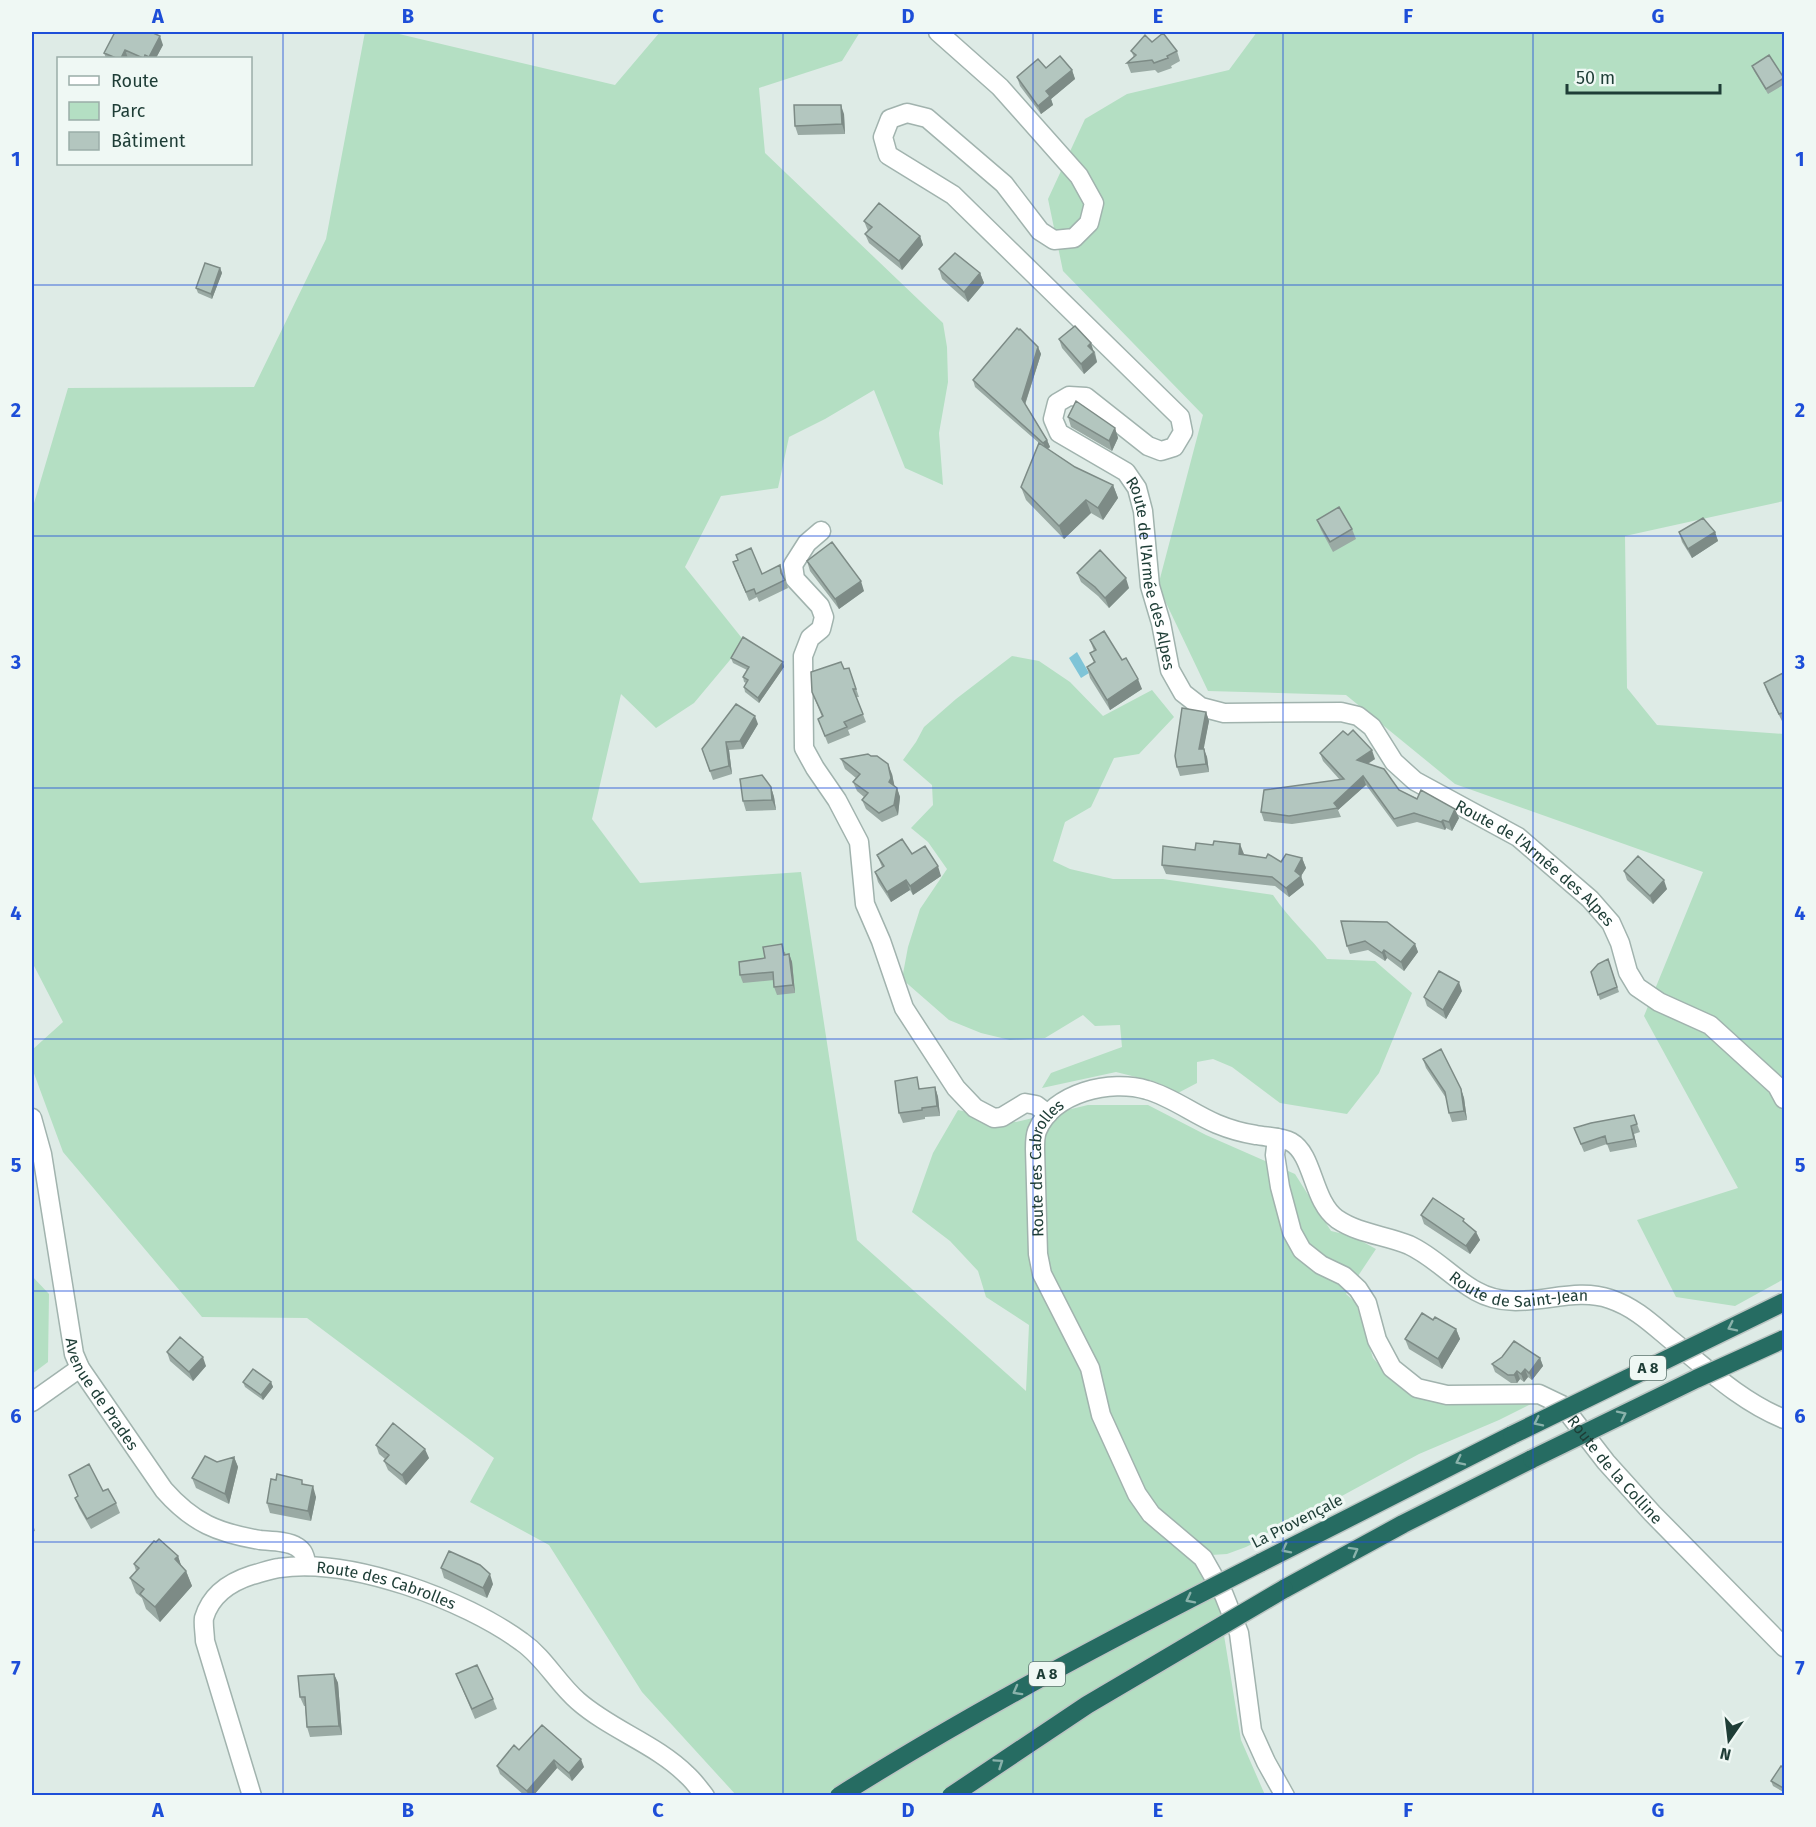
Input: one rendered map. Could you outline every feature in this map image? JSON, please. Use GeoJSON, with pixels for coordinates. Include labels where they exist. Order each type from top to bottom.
{"type":"FeatureCollection","features":[{"type":"Feature","properties":{"kind":"highway","name":"La Provençale"},"geometry":{"type":"LineString","coordinates":[[838,1796],[948,1729],[1034,1681],[1260,1563],[1512,1435],[1785,1302]]}},
{"type":"Feature","properties":{"kind":"highway","name":"A 8"},"geometry":{"type":"LineString","coordinates":[[951,1796],[1087,1705],[1284,1589],[1402,1524],[1696,1379],[1785,1339]]}},
{"type":"Feature","properties":{"kind":"street","name":"Route de l'Armée des Alpes"},"geometry":{"type":"LineString","coordinates":[[938,32],[1000,87],[1079,176],[1094,203],[1089,223],[1074,238],[1054,240],[1040,231],[1004,184],[927,118],[907,113],[891,119],[883,137],[888,155],[953,195],[1180,417],[1183,432],[1174,447],[1161,451],[1148,446],[1086,397],[1069,396],[1057,404],[1053,419],[1059,434],[1126,472],[1137,488],[1143,511],[1150,586],[1161,623],[1170,670],[1183,693],[1201,706],[1224,712],[1341,712],[1358,716],[1372,727],[1394,762],[1414,781],[1518,837],[1590,899],[1611,923],[1620,943],[1628,972],[1637,987],[1659,1002],[1710,1025],[1777,1086],[1785,1099]]}},
{"type":"Feature","properties":{"kind":"street"},"geometry":{"type":"LineString","coordinates":[[821,531],[807,543],[793,565],[795,579],[820,606],[824,617],[821,629],[810,638],[803,656],[802,731],[804,747],[860,842],[865,904],[881,941],[904,1008],[956,1088],[975,1108],[994,1118],[1002,1117],[1025,1103],[1036,1105],[1048,1114]]}},
{"type":"Feature","properties":{"kind":"street","name":"Route des Cabrolles"},"geometry":{"type":"LineString","coordinates":[[1277,1138],[1252,1135],[1217,1124],[1150,1090],[1127,1085],[1096,1089],[1063,1101],[1048,1114],[1037,1132],[1035,1149],[1038,1254],[1042,1274],[1090,1368],[1101,1414],[1137,1494],[1151,1514],[1203,1558],[1224,1595],[1239,1633],[1252,1731],[1285,1796]]}},
{"type":"Feature","properties":{"kind":"street","name":"Avenue de Prades"},"geometry":{"type":"LineString","coordinates":[[32,1118],[42,1154],[74,1354],[80,1368],[164,1490],[180,1508],[203,1523],[232,1536],[295,1545],[304,1553],[307,1566]]}},
{"type":"Feature","properties":{"kind":"street","name":"Route de Saint-Jean"},"geometry":{"type":"LineString","coordinates":[[1277,1138],[1292,1142],[1303,1154],[1322,1203],[1334,1217],[1351,1228],[1408,1245],[1431,1257],[1477,1292],[1501,1300],[1530,1302],[1583,1294],[1607,1298],[1633,1308],[1736,1394],[1785,1419]]}},
{"type":"Feature","properties":{"kind":"street","name":"Route de la Colline"},"geometry":{"type":"LineString","coordinates":[[1277,1138],[1275,1155],[1280,1187],[1292,1232],[1302,1250],[1321,1265],[1344,1276],[1358,1289],[1367,1303],[1377,1340],[1392,1368],[1417,1388],[1447,1395],[1539,1394],[1562,1405],[1606,1462],[1652,1513],[1785,1647]]}},
{"type":"Feature","properties":{"kind":"street"},"geometry":{"type":"LineString","coordinates":[[32,1402],[80,1368]]}},
{"type":"Feature","properties":{"kind":"street","name":"Route des Cabrolles"},"geometry":{"type":"LineString","coordinates":[[252,1796],[205,1641],[204,1620],[210,1605],[221,1589],[239,1579],[278,1568],[307,1566],[352,1570],[377,1576],[439,1598],[493,1624],[522,1641],[541,1657],[578,1701],[687,1774],[705,1796]]}},
{"type":"Feature","properties":{"kind":"green space"},"geometry":{"type":"Polygon","coordinates":[[[365,32],[399,32],[399,34],[615,85],[660,32],[860,32],[842,61],[759,88],[765,153],[943,323],[947,347],[948,382],[939,433],[943,485],[905,468],[874,390],[789,437],[778,488],[721,496],[685,567],[745,642],[694,703],[656,728],[621,694],[592,819],[640,883],[801,872],[857,1240],[1026,1391],[1029,1325],[986,1297],[978,1271],[950,1241],[912,1212],[933,1153],[958,1110],[1016,1122],[1088,1105],[1148,1105],[1206,1135],[1295,1174],[1331,1231],[1352,1236],[1376,1249],[1346,1294],[1356,1303],[1373,1358],[1397,1385],[1420,1396],[1537,1401],[1419,1454],[1305,1516],[1283,1521],[1246,1547],[1227,1554],[1211,1555],[1241,1740],[1265,1795],[736,1795],[642,1692],[549,1545],[470,1502],[494,1458],[307,1318],[202,1317],[63,1152],[32,1068],[32,1050],[63,1022],[32,962],[32,510],[68,388],[254,387],[326,239],[365,32]]]}},
{"type":"Feature","properties":{"kind":"green space"},"geometry":{"type":"Polygon","coordinates":[[[1257,32],[1784,32],[1784,501],[1625,536],[1627,688],[1657,725],[1784,734],[1784,1279],[1735,1306],[1676,1297],[1637,1220],[1738,1188],[1644,1016],[1703,872],[1455,784],[1346,695],[1208,691],[1158,586],[1203,415],[1063,271],[1048,199],[1085,119],[1127,94],[1229,70],[1257,32]]]}},
{"type":"Feature","properties":{"kind":"green space"},"geometry":{"type":"Polygon","coordinates":[[[1012,656],[1039,661],[1070,682],[1103,716],[1152,690],[1174,717],[1139,754],[1114,758],[1091,807],[1065,822],[1053,861],[1070,869],[1113,879],[1163,879],[1273,895],[1327,959],[1375,961],[1412,993],[1379,1073],[1347,1114],[1280,1103],[1232,1067],[1213,1059],[1197,1062],[1197,1083],[1178,1093],[1156,1082],[1116,1072],[1042,1088],[1051,1073],[1122,1047],[1120,1025],[1095,1026],[1083,1015],[1045,1038],[1010,1040],[981,1033],[949,1020],[902,979],[908,947],[920,909],[947,869],[928,842],[911,828],[933,805],[932,785],[903,760],[924,727],[1012,656]]]}},
{"type":"Feature","properties":{"kind":"green space"},"geometry":{"type":"Polygon","coordinates":[[[32,1276],[49,1294],[48,1362],[32,1374],[32,1276]]]}},
{"type":"Feature","properties":{"kind":"water"},"geometry":{"type":"Polygon","coordinates":[[[1077,652],[1089,673],[1081,678],[1069,658],[1077,652]]]}},
{"type":"Feature","properties":{"kind":"building"},"geometry":{"type":"Polygon","coordinates":[[[115,32],[151,32],[160,36],[149,57],[145,55],[141,57],[125,50],[122,57],[104,53],[115,32]]]}},
{"type":"Feature","properties":{"kind":"building"},"geometry":{"type":"Polygon","coordinates":[[[1163,33],[1177,51],[1167,56],[1168,58],[1154,63],[1152,60],[1127,63],[1136,55],[1131,51],[1145,35],[1152,42],[1163,33]]]}},
{"type":"Feature","properties":{"kind":"building"},"geometry":{"type":"Polygon","coordinates":[[[1769,55],[1784,78],[1766,89],[1752,66],[1769,55]]]}},
{"type":"Feature","properties":{"kind":"building"},"geometry":{"type":"Polygon","coordinates":[[[1060,56],[1072,70],[1046,91],[1050,96],[1038,106],[1017,77],[1038,59],[1046,68],[1060,56]]]}},
{"type":"Feature","properties":{"kind":"building"},"geometry":{"type":"Polygon","coordinates":[[[794,105],[841,105],[842,124],[795,126],[794,105]]]}},
{"type":"Feature","properties":{"kind":"building"},"geometry":{"type":"Polygon","coordinates":[[[879,203],[920,236],[899,261],[865,234],[872,227],[864,221],[879,203]]]}},
{"type":"Feature","properties":{"kind":"building"},"geometry":{"type":"Polygon","coordinates":[[[955,253],[980,273],[964,292],[939,269],[955,253]]]}},
{"type":"Feature","properties":{"kind":"building"},"geometry":{"type":"Polygon","coordinates":[[[205,263],[220,268],[211,294],[196,288],[205,263]]]}},
{"type":"Feature","properties":{"kind":"building"},"geometry":{"type":"Polygon","coordinates":[[[1075,326],[1091,343],[1088,346],[1094,352],[1081,364],[1059,339],[1075,326]]]}},
{"type":"Feature","properties":{"kind":"building"},"geometry":{"type":"Polygon","coordinates":[[[1017,328],[1038,347],[1022,399],[1047,440],[1043,443],[973,380],[1017,328]]]}},
{"type":"Feature","properties":{"kind":"building"},"geometry":{"type":"Polygon","coordinates":[[[1076,401],[1115,428],[1109,441],[1068,417],[1076,401]]]}},
{"type":"Feature","properties":{"kind":"building"},"geometry":{"type":"Polygon","coordinates":[[[1039,443],[1075,467],[1113,485],[1098,508],[1086,500],[1059,526],[1021,487],[1039,443]]]}},
{"type":"Feature","properties":{"kind":"building"},"geometry":{"type":"Polygon","coordinates":[[[1339,507],[1352,529],[1330,542],[1317,520],[1339,507]]]}},
{"type":"Feature","properties":{"kind":"building"},"geometry":{"type":"Polygon","coordinates":[[[1703,518],[1715,532],[1688,549],[1679,532],[1703,518]]]}},
{"type":"Feature","properties":{"kind":"building"},"geometry":{"type":"Polygon","coordinates":[[[832,542],[861,581],[835,599],[807,561],[832,542]]]}},
{"type":"Feature","properties":{"kind":"building"},"geometry":{"type":"Polygon","coordinates":[[[751,548],[762,574],[780,565],[785,580],[756,594],[754,589],[746,592],[733,562],[738,560],[736,555],[751,548]]]}},
{"type":"Feature","properties":{"kind":"building"},"geometry":{"type":"Polygon","coordinates":[[[1100,550],[1126,578],[1105,598],[1077,573],[1100,550]]]}},
{"type":"Feature","properties":{"kind":"building"},"geometry":{"type":"Polygon","coordinates":[[[1104,631],[1122,660],[1126,658],[1138,679],[1107,700],[1087,667],[1095,662],[1090,653],[1096,650],[1090,640],[1104,631]]]}},
{"type":"Feature","properties":{"kind":"building"},"geometry":{"type":"Polygon","coordinates":[[[743,637],[783,662],[758,698],[744,687],[748,680],[743,677],[749,667],[731,658],[743,637]]]}},
{"type":"Feature","properties":{"kind":"building"},"geometry":{"type":"Polygon","coordinates":[[[841,662],[844,669],[849,668],[856,689],[853,689],[863,714],[844,722],[847,727],[825,736],[818,719],[823,716],[812,692],[811,672],[841,662]]]}},
{"type":"Feature","properties":{"kind":"building"},"geometry":{"type":"Polygon","coordinates":[[[1785,672],[1785,712],[1779,714],[1764,683],[1785,672]]]}},
{"type":"Feature","properties":{"kind":"building"},"geometry":{"type":"Polygon","coordinates":[[[736,704],[755,716],[740,741],[726,742],[729,766],[710,771],[702,749],[736,704]]]}},
{"type":"Feature","properties":{"kind":"building"},"geometry":{"type":"Polygon","coordinates":[[[1182,708],[1206,712],[1199,749],[1204,749],[1206,764],[1177,767],[1175,756],[1182,708]]]}},
{"type":"Feature","properties":{"kind":"building"},"geometry":{"type":"Polygon","coordinates":[[[1353,730],[1372,750],[1357,760],[1384,769],[1399,790],[1417,799],[1421,790],[1455,809],[1449,822],[1443,820],[1441,822],[1414,813],[1394,819],[1363,776],[1334,803],[1338,808],[1289,816],[1261,812],[1264,790],[1344,779],[1320,753],[1343,731],[1348,735],[1353,730]]]}},
{"type":"Feature","properties":{"kind":"building"},"geometry":{"type":"Polygon","coordinates":[[[868,754],[877,756],[888,764],[891,778],[889,782],[897,788],[894,805],[879,813],[862,800],[868,793],[853,782],[860,774],[841,759],[868,754]]]}},
{"type":"Feature","properties":{"kind":"building"},"geometry":{"type":"Polygon","coordinates":[[[762,775],[771,787],[772,800],[743,801],[740,779],[762,775]]]}},
{"type":"Feature","properties":{"kind":"building"},"geometry":{"type":"Polygon","coordinates":[[[902,839],[912,854],[925,846],[938,866],[910,886],[906,880],[887,892],[875,872],[884,866],[877,855],[902,839]]]}},
{"type":"Feature","properties":{"kind":"building"},"geometry":{"type":"Polygon","coordinates":[[[1214,841],[1240,844],[1239,854],[1266,858],[1268,854],[1281,862],[1286,854],[1302,858],[1295,871],[1301,876],[1286,888],[1272,877],[1162,865],[1163,846],[1195,850],[1196,843],[1213,845],[1214,841]]]}},
{"type":"Feature","properties":{"kind":"building"},"geometry":{"type":"Polygon","coordinates":[[[1638,856],[1664,880],[1650,896],[1624,871],[1638,856]]]}},
{"type":"Feature","properties":{"kind":"building"},"geometry":{"type":"Polygon","coordinates":[[[1341,921],[1387,922],[1415,944],[1401,962],[1365,941],[1347,946],[1341,921]]]}},
{"type":"Feature","properties":{"kind":"building"},"geometry":{"type":"Polygon","coordinates":[[[782,944],[784,955],[789,954],[793,985],[774,987],[773,972],[740,975],[739,962],[765,958],[763,947],[782,944]]]}},
{"type":"Feature","properties":{"kind":"building"},"geometry":{"type":"Polygon","coordinates":[[[1608,959],[1617,987],[1598,995],[1591,972],[1598,964],[1608,959]]]}},
{"type":"Feature","properties":{"kind":"building"},"geometry":{"type":"Polygon","coordinates":[[[1439,971],[1459,982],[1443,1010],[1424,997],[1439,971]]]}},
{"type":"Feature","properties":{"kind":"building"},"geometry":{"type":"Polygon","coordinates":[[[1441,1049],[1461,1089],[1464,1111],[1449,1113],[1445,1092],[1423,1059],[1441,1049]]]}},
{"type":"Feature","properties":{"kind":"building"},"geometry":{"type":"Polygon","coordinates":[[[917,1077],[919,1089],[935,1087],[937,1106],[899,1113],[895,1081],[917,1077]]]}},
{"type":"Feature","properties":{"kind":"building"},"geometry":{"type":"Polygon","coordinates":[[[1634,1115],[1637,1124],[1631,1126],[1634,1139],[1607,1144],[1605,1136],[1581,1144],[1574,1128],[1591,1123],[1634,1115]]]}},
{"type":"Feature","properties":{"kind":"building"},"geometry":{"type":"Polygon","coordinates":[[[1433,1198],[1464,1219],[1463,1221],[1476,1232],[1466,1246],[1421,1215],[1433,1198]]]}},
{"type":"Feature","properties":{"kind":"building"},"geometry":{"type":"Polygon","coordinates":[[[1422,1313],[1433,1320],[1435,1317],[1456,1329],[1438,1359],[1405,1339],[1422,1313]]]}},
{"type":"Feature","properties":{"kind":"building"},"geometry":{"type":"Polygon","coordinates":[[[180,1337],[203,1357],[189,1372],[167,1352],[180,1337]]]}},
{"type":"Feature","properties":{"kind":"building"},"geometry":{"type":"Polygon","coordinates":[[[1514,1341],[1540,1358],[1529,1373],[1525,1369],[1521,1374],[1517,1371],[1514,1375],[1508,1375],[1492,1364],[1502,1357],[1514,1341]]]}},
{"type":"Feature","properties":{"kind":"building"},"geometry":{"type":"Polygon","coordinates":[[[253,1369],[271,1382],[261,1395],[243,1382],[253,1369]]]}},
{"type":"Feature","properties":{"kind":"building"},"geometry":{"type":"Polygon","coordinates":[[[393,1423],[425,1449],[402,1475],[384,1461],[389,1455],[376,1445],[393,1423]]]}},
{"type":"Feature","properties":{"kind":"building"},"geometry":{"type":"Polygon","coordinates":[[[205,1456],[217,1462],[234,1457],[225,1494],[192,1478],[205,1456]]]}},
{"type":"Feature","properties":{"kind":"building"},"geometry":{"type":"Polygon","coordinates":[[[89,1464],[103,1491],[108,1489],[116,1503],[87,1519],[75,1498],[78,1496],[69,1475],[89,1464]]]}},
{"type":"Feature","properties":{"kind":"building"},"geometry":{"type":"Polygon","coordinates":[[[277,1474],[302,1480],[302,1484],[313,1486],[308,1511],[267,1503],[271,1479],[276,1480],[277,1474]]]}},
{"type":"Feature","properties":{"kind":"building"},"geometry":{"type":"Polygon","coordinates":[[[159,1539],[178,1556],[175,1559],[186,1571],[155,1607],[140,1594],[144,1589],[130,1578],[139,1568],[134,1564],[154,1541],[159,1539]]]}},
{"type":"Feature","properties":{"kind":"building"},"geometry":{"type":"Polygon","coordinates":[[[449,1551],[480,1565],[490,1574],[483,1588],[441,1568],[449,1551]]]}},
{"type":"Feature","properties":{"kind":"building"},"geometry":{"type":"Polygon","coordinates":[[[477,1665],[493,1699],[472,1709],[456,1674],[477,1665]]]}},
{"type":"Feature","properties":{"kind":"building"},"geometry":{"type":"Polygon","coordinates":[[[334,1674],[339,1726],[307,1727],[305,1697],[300,1697],[298,1676],[334,1674]]]}},
{"type":"Feature","properties":{"kind":"building"},"geometry":{"type":"Polygon","coordinates":[[[542,1725],[581,1759],[569,1773],[554,1760],[527,1791],[497,1766],[514,1745],[519,1750],[542,1725]]]}},
{"type":"Feature","properties":{"kind":"building"},"geometry":{"type":"Polygon","coordinates":[[[1781,1766],[1785,1768],[1785,1789],[1771,1781],[1781,1766]]]}}]}
